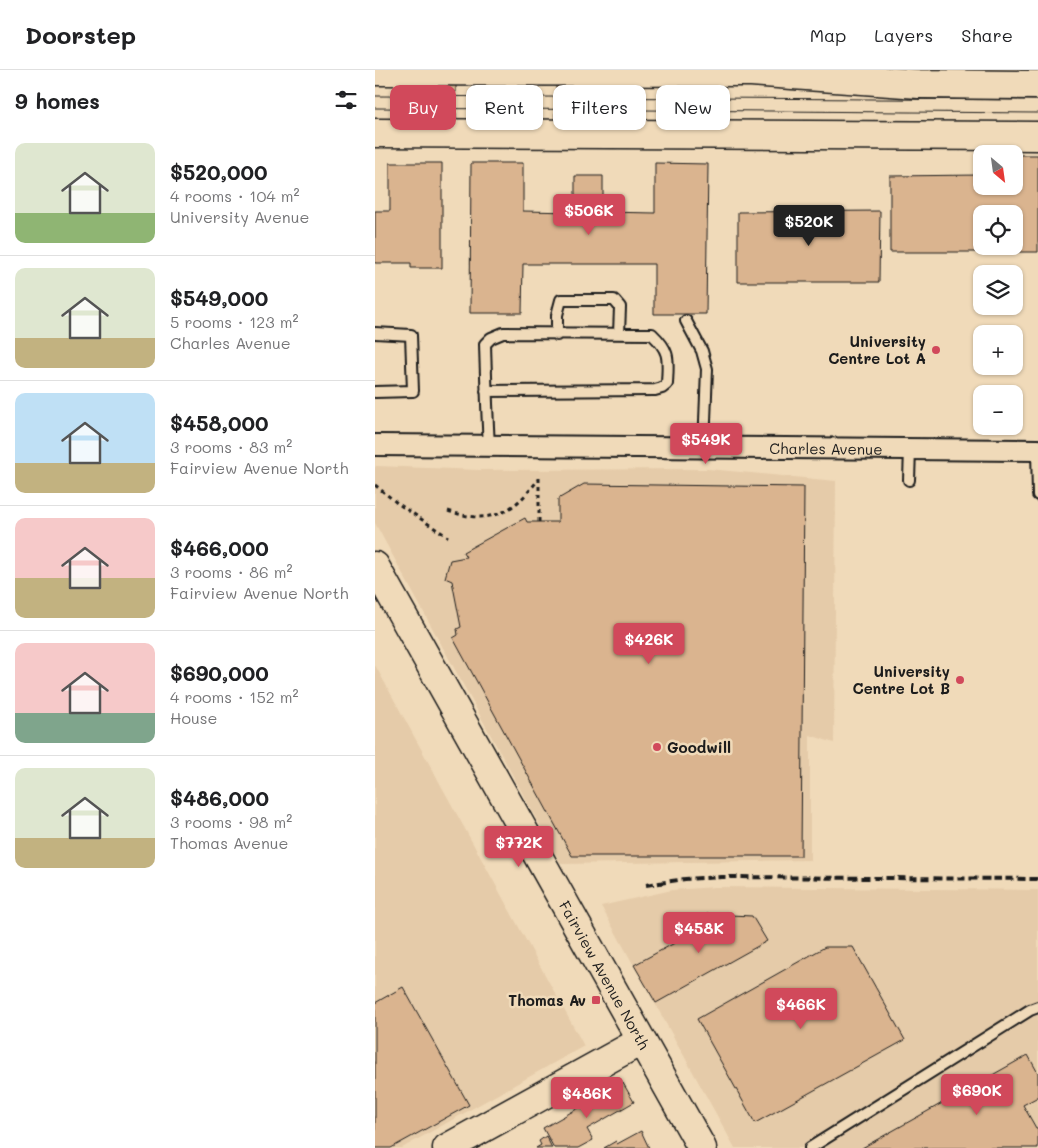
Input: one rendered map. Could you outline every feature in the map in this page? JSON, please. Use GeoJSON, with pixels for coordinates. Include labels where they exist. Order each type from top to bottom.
{"type":"FeatureCollection","features":[{"type":"Feature","properties":{"kind":"main road"},"geometry":{"type":"LineString","coordinates":[[375,71],[721,71],[845,74],[919,84],[1038,85]]}},
{"type":"Feature","properties":{"kind":"main road"},"geometry":{"type":"LineString","coordinates":[[375,133],[1038,136]]}},
{"type":"Feature","properties":{"kind":"main road","name":"Fairview Avenue North"},"geometry":{"type":"LineString","coordinates":[[375,566],[702,1148]]}},
{"type":"Feature","properties":{"kind":"main road"},"geometry":{"type":"LineString","coordinates":[[447,1148],[641,1041]]}},
{"type":"Feature","properties":{"kind":"street","name":"Charles Avenue"},"geometry":{"type":"LineString","coordinates":[[375,445],[1038,450]]}},
{"type":"Feature","properties":{"kind":"lane"},"geometry":{"type":"LineString","coordinates":[[557,335],[557,315],[561,300],[614,300],[620,307],[619,334]]}},
{"type":"Feature","properties":{"kind":"lane"},"geometry":{"type":"LineString","coordinates":[[687,321],[702,351],[707,369],[704,447]]}},
{"type":"Feature","properties":{"kind":"lane"},"geometry":{"type":"LineString","coordinates":[[375,333],[411,335],[413,391],[375,392]]}},
{"type":"Feature","properties":{"kind":"lane"},"geometry":{"type":"LineString","coordinates":[[487,391],[655,390],[667,384],[669,358],[662,344],[652,334],[557,335],[503,333],[491,338],[485,344],[489,446]]}},
{"type":"Feature","properties":{"kind":"lane"},"geometry":{"type":"LineString","coordinates":[[909,480],[910,449]]}},
{"type":"Feature","properties":{"kind":"lane"},"geometry":{"type":"LineString","coordinates":[[1038,450],[1038,495]]}},
{"type":"Feature","properties":{"kind":"lane"},"geometry":{"type":"LineString","coordinates":[[810,1148],[1030,1010],[1038,1007]]}},
{"type":"Feature","properties":{"kind":"path"},"geometry":{"type":"LineString","coordinates":[[448,511],[470,517],[497,515],[517,504],[539,478],[539,522]]}},
{"type":"Feature","properties":{"kind":"path"},"geometry":{"type":"LineString","coordinates":[[375,485],[397,503],[448,538]]}},
{"type":"Feature","properties":{"kind":"shaded area","name":"Goodwill"},"geometry":{"type":"Polygon","coordinates":[[[376,466],[479,470],[708,469],[836,481],[834,743],[810,735],[810,860],[561,864],[375,523],[376,466]]]}},
{"type":"Feature","properties":{"kind":"shaded area"},"geometry":{"type":"Polygon","coordinates":[[[375,665],[584,1046],[402,1148],[375,1148],[375,665]]]}},
{"type":"Feature","properties":{"kind":"shaded area"},"geometry":{"type":"Polygon","coordinates":[[[715,887],[1038,890],[1038,1148],[735,1148],[601,906],[672,890],[715,887]]]}},
{"type":"Feature","properties":{"kind":"building"},"geometry":{"type":"Polygon","coordinates":[[[427,83],[456,83],[456,85],[427,85],[427,83]]]}},
{"type":"Feature","properties":{"kind":"building"},"geometry":{"type":"Polygon","coordinates":[[[556,83],[585,83],[585,85],[556,85],[556,83]]]}},
{"type":"Feature","properties":{"kind":"building"},"geometry":{"type":"Polygon","coordinates":[[[475,84],[538,84],[538,85],[475,84]]]}},
{"type":"Feature","properties":{"kind":"building"},"geometry":{"type":"Polygon","coordinates":[[[1023,155],[1038,155],[1038,252],[1023,252],[1023,205],[973,205],[973,252],[890,252],[890,176],[973,175],[973,195],[1023,195],[1023,155]]]}},
{"type":"Feature","properties":{"kind":"building"},"geometry":{"type":"Polygon","coordinates":[[[390,163],[442,163],[442,268],[411,268],[411,263],[375,263],[375,211],[390,211],[390,163]]]}},
{"type":"Feature","properties":{"kind":"building"},"geometry":{"type":"Polygon","coordinates":[[[471,163],[523,163],[523,211],[575,212],[575,176],[603,176],[603,212],[655,213],[655,163],[708,164],[706,314],[654,314],[654,264],[523,264],[522,313],[470,313],[471,163]]]}},
{"type":"Feature","properties":{"kind":"building"},"geometry":{"type":"Polygon","coordinates":[[[880,211],[879,282],[738,282],[738,212],[880,211]]]}},
{"type":"Feature","properties":{"kind":"building","name":"Goodwill"},"geometry":{"type":"Polygon","coordinates":[[[584,484],[804,487],[801,856],[572,856],[453,638],[458,635],[457,629],[461,627],[452,581],[445,578],[450,560],[466,557],[463,552],[525,518],[527,522],[558,522],[558,499],[584,484]]]}},
{"type":"Feature","properties":{"kind":"building"},"geometry":{"type":"Polygon","coordinates":[[[707,914],[752,916],[767,941],[656,1003],[634,965],[706,926],[707,914]]]}},
{"type":"Feature","properties":{"kind":"building"},"geometry":{"type":"Polygon","coordinates":[[[825,947],[853,947],[905,1040],[755,1123],[697,1019],[825,947]]]}},
{"type":"Feature","properties":{"kind":"building"},"geometry":{"type":"Polygon","coordinates":[[[403,987],[469,1105],[391,1148],[375,1148],[375,1003],[403,987]]]}},
{"type":"Feature","properties":{"kind":"building"},"geometry":{"type":"Polygon","coordinates":[[[1028,1055],[1038,1073],[1038,1097],[1023,1105],[1036,1128],[1038,1128],[1038,1148],[862,1148],[1028,1055]]]}},
{"type":"Feature","properties":{"kind":"building"},"geometry":{"type":"Polygon","coordinates":[[[623,1083],[634,1102],[587,1129],[593,1140],[578,1148],[554,1148],[543,1128],[623,1083]]]}},
{"type":"Feature","properties":{"kind":"building"},"geometry":{"type":"Polygon","coordinates":[[[641,1131],[649,1148],[604,1148],[616,1141],[617,1144],[641,1131]]]}},
{"type":"Feature","properties":{"kind":"building"},"geometry":{"type":"Polygon","coordinates":[[[546,1136],[552,1148],[536,1148],[541,1145],[539,1141],[546,1136]]]}},
{"type":"Feature","properties":{"kind":"tram line"},"geometry":{"type":"LineString","coordinates":[[375,96],[1038,100]]}},
{"type":"Feature","properties":{"kind":"tram line"},"geometry":{"type":"LineString","coordinates":[[375,108],[1038,113]]}},
{"type":"Feature","properties":{"kind":"railway"},"geometry":{"type":"LineString","coordinates":[[646,885],[685,879],[722,877],[1038,879]]}},
{"type":"Feature","properties":{"kind":"place","name":"University Centre Lot A"},"geometry":{"type":"Point","coordinates":[936,350]}},
{"type":"Feature","properties":{"kind":"place","name":"University Centre Lot B"},"geometry":{"type":"Point","coordinates":[960,680]}},
{"type":"Feature","properties":{"kind":"place","name":"Goodwill"},"geometry":{"type":"Point","coordinates":[657,747]}},
{"type":"Feature","properties":{"kind":"place","name":"Thomas Av"},"geometry":{"type":"Point","coordinates":[596,1000]}}]}
